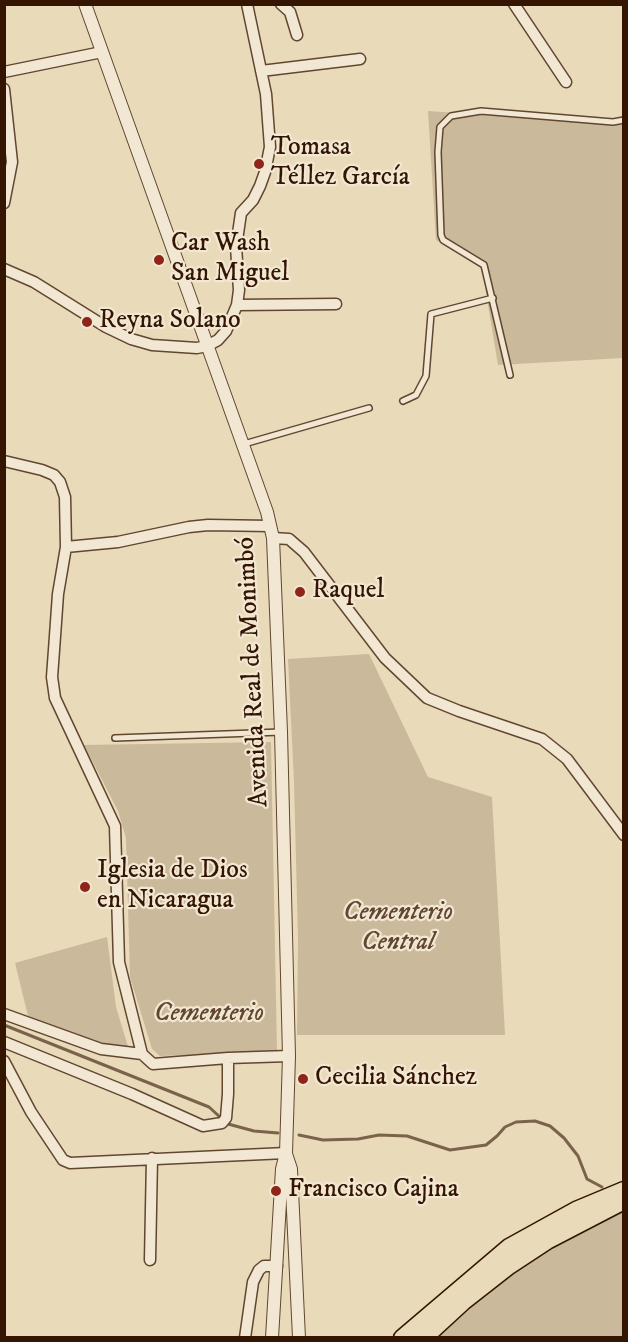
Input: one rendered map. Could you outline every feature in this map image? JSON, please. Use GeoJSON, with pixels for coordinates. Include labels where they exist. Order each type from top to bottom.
{"type":"FeatureCollection","features":[{"type":"Feature","properties":{"kind":"highway"},"geometry":{"type":"LineString","coordinates":[[402,1338],[509,1247],[576,1210],[624,1190]]}},
{"type":"Feature","properties":{"kind":"highway"},"geometry":{"type":"LineString","coordinates":[[424,1338],[463,1302],[509,1266],[547,1241],[624,1201]]}},
{"type":"Feature","properties":{"kind":"street","name":"Avenida Real de Monimbó"},"geometry":{"type":"LineString","coordinates":[[85,4],[272,532],[289,1056],[286,1153],[282,1169],[272,1338]]}},
{"type":"Feature","properties":{"kind":"street"},"geometry":{"type":"LineString","coordinates":[[4,269],[34,282],[106,327],[131,339],[152,345],[197,348],[218,340],[226,331],[237,305],[239,290],[236,247],[241,213],[253,200],[260,186],[270,147],[269,118],[247,4]]}},
{"type":"Feature","properties":{"kind":"street"},"geometry":{"type":"LineString","coordinates":[[280,4],[290,12],[297,35]]}},
{"type":"Feature","properties":{"kind":"street"},"geometry":{"type":"LineString","coordinates":[[514,4],[566,82]]}},
{"type":"Feature","properties":{"kind":"street"},"geometry":{"type":"LineString","coordinates":[[4,72],[102,52]]}},
{"type":"Feature","properties":{"kind":"street"},"geometry":{"type":"LineString","coordinates":[[261,71],[360,59]]}},
{"type":"Feature","properties":{"kind":"street"},"geometry":{"type":"LineString","coordinates":[[4,89],[12,162],[4,203]]}},
{"type":"Feature","properties":{"kind":"street"},"geometry":{"type":"LineString","coordinates":[[237,305],[336,304]]}},
{"type":"Feature","properties":{"kind":"street"},"geometry":{"type":"LineString","coordinates":[[4,460],[54,475],[60,482],[64,496],[66,547],[58,594],[52,677],[55,698],[115,826],[119,962],[142,1054],[153,1064],[289,1056]]}},
{"type":"Feature","properties":{"kind":"street"},"geometry":{"type":"LineString","coordinates":[[66,547],[118,543],[198,526],[272,532],[289,539],[297,544],[385,658],[427,698],[542,739],[567,759],[624,835]]}},
{"type":"Feature","properties":{"kind":"street"},"geometry":{"type":"LineString","coordinates":[[4,1014],[101,1049],[142,1054]]}},
{"type":"Feature","properties":{"kind":"street"},"geometry":{"type":"LineString","coordinates":[[4,1042],[202,1125],[222,1123],[226,1118],[228,1058]]}},
{"type":"Feature","properties":{"kind":"street"},"geometry":{"type":"LineString","coordinates":[[4,1061],[31,1112],[63,1160],[70,1163],[286,1153]]}},
{"type":"Feature","properties":{"kind":"street","name":"Avenida Real de Monimbó"},"geometry":{"type":"LineString","coordinates":[[286,1153],[291,1170],[299,1338]]}},
{"type":"Feature","properties":{"kind":"street"},"geometry":{"type":"LineString","coordinates":[[150,1260],[152,1158]]}},
{"type":"Feature","properties":{"kind":"street"},"geometry":{"type":"LineString","coordinates":[[246,1338],[253,1282],[259,1270],[264,1266],[277,1266]]}},
{"type":"Feature","properties":{"kind":"lane"},"geometry":{"type":"LineString","coordinates":[[510,375],[484,265],[443,240],[441,235],[440,127],[451,116],[481,111],[613,122],[624,120]]}},
{"type":"Feature","properties":{"kind":"lane"},"geometry":{"type":"LineString","coordinates":[[403,401],[416,395],[426,376],[431,314],[493,298]]}},
{"type":"Feature","properties":{"kind":"lane"},"geometry":{"type":"LineString","coordinates":[[242,444],[369,408]]}},
{"type":"Feature","properties":{"kind":"lane"},"geometry":{"type":"LineString","coordinates":[[115,738],[280,732]]}},
{"type":"Feature","properties":{"kind":"green space"},"geometry":{"type":"Polygon","coordinates":[[[428,111],[623,125],[623,358],[498,365],[482,269],[436,240],[428,111]]]}},
{"type":"Feature","properties":{"kind":"green space","name":"Cementerio Central"},"geometry":{"type":"Polygon","coordinates":[[[369,654],[428,777],[492,797],[505,1035],[297,1035],[298,939],[288,659],[369,654]]]}},
{"type":"Feature","properties":{"kind":"green space","name":"Cementerio"},"geometry":{"type":"Polygon","coordinates":[[[271,742],[277,1052],[160,1056],[152,1049],[130,977],[126,838],[118,811],[84,745],[271,742]]]}},
{"type":"Feature","properties":{"kind":"green space"},"geometry":{"type":"Polygon","coordinates":[[[107,937],[116,1007],[129,1050],[117,1052],[30,1024],[15,963],[107,937]]]}},
{"type":"Feature","properties":{"kind":"green space"},"geometry":{"type":"Polygon","coordinates":[[[623,1201],[623,1337],[424,1338],[463,1302],[623,1201]]]}},
{"type":"Feature","properties":{"kind":"waterway"},"geometry":{"type":"LineString","coordinates":[[4,1025],[209,1107],[221,1118]]}},
{"type":"Feature","properties":{"kind":"waterway"},"geometry":{"type":"LineString","coordinates":[[299,1135],[323,1140],[358,1139],[379,1135],[407,1136],[450,1150],[486,1145],[505,1127],[516,1122],[535,1121],[550,1126],[564,1138],[578,1156],[587,1179],[602,1187]]}},
{"type":"Feature","properties":{"kind":"waterway"},"geometry":{"type":"LineString","coordinates":[[228,1124],[254,1131],[278,1133]]}},
{"type":"Feature","properties":{"kind":"place","name":"Tomasa Téllez García"},"geometry":{"type":"Point","coordinates":[259,164]}},
{"type":"Feature","properties":{"kind":"place","name":"Car Wash San Miguel"},"geometry":{"type":"Point","coordinates":[159,260]}},
{"type":"Feature","properties":{"kind":"place","name":"Reyna Solano"},"geometry":{"type":"Point","coordinates":[87,322]}},
{"type":"Feature","properties":{"kind":"place","name":"Raquel"},"geometry":{"type":"Point","coordinates":[300,592]}},
{"type":"Feature","properties":{"kind":"place","name":"Iglesia de Dios en Nicaragua"},"geometry":{"type":"Point","coordinates":[85,887]}},
{"type":"Feature","properties":{"kind":"place","name":"Cecilia Sánchez"},"geometry":{"type":"Point","coordinates":[303,1079]}},
{"type":"Feature","properties":{"kind":"place","name":"Francisco Cajina"},"geometry":{"type":"Point","coordinates":[276,1191]}}]}
